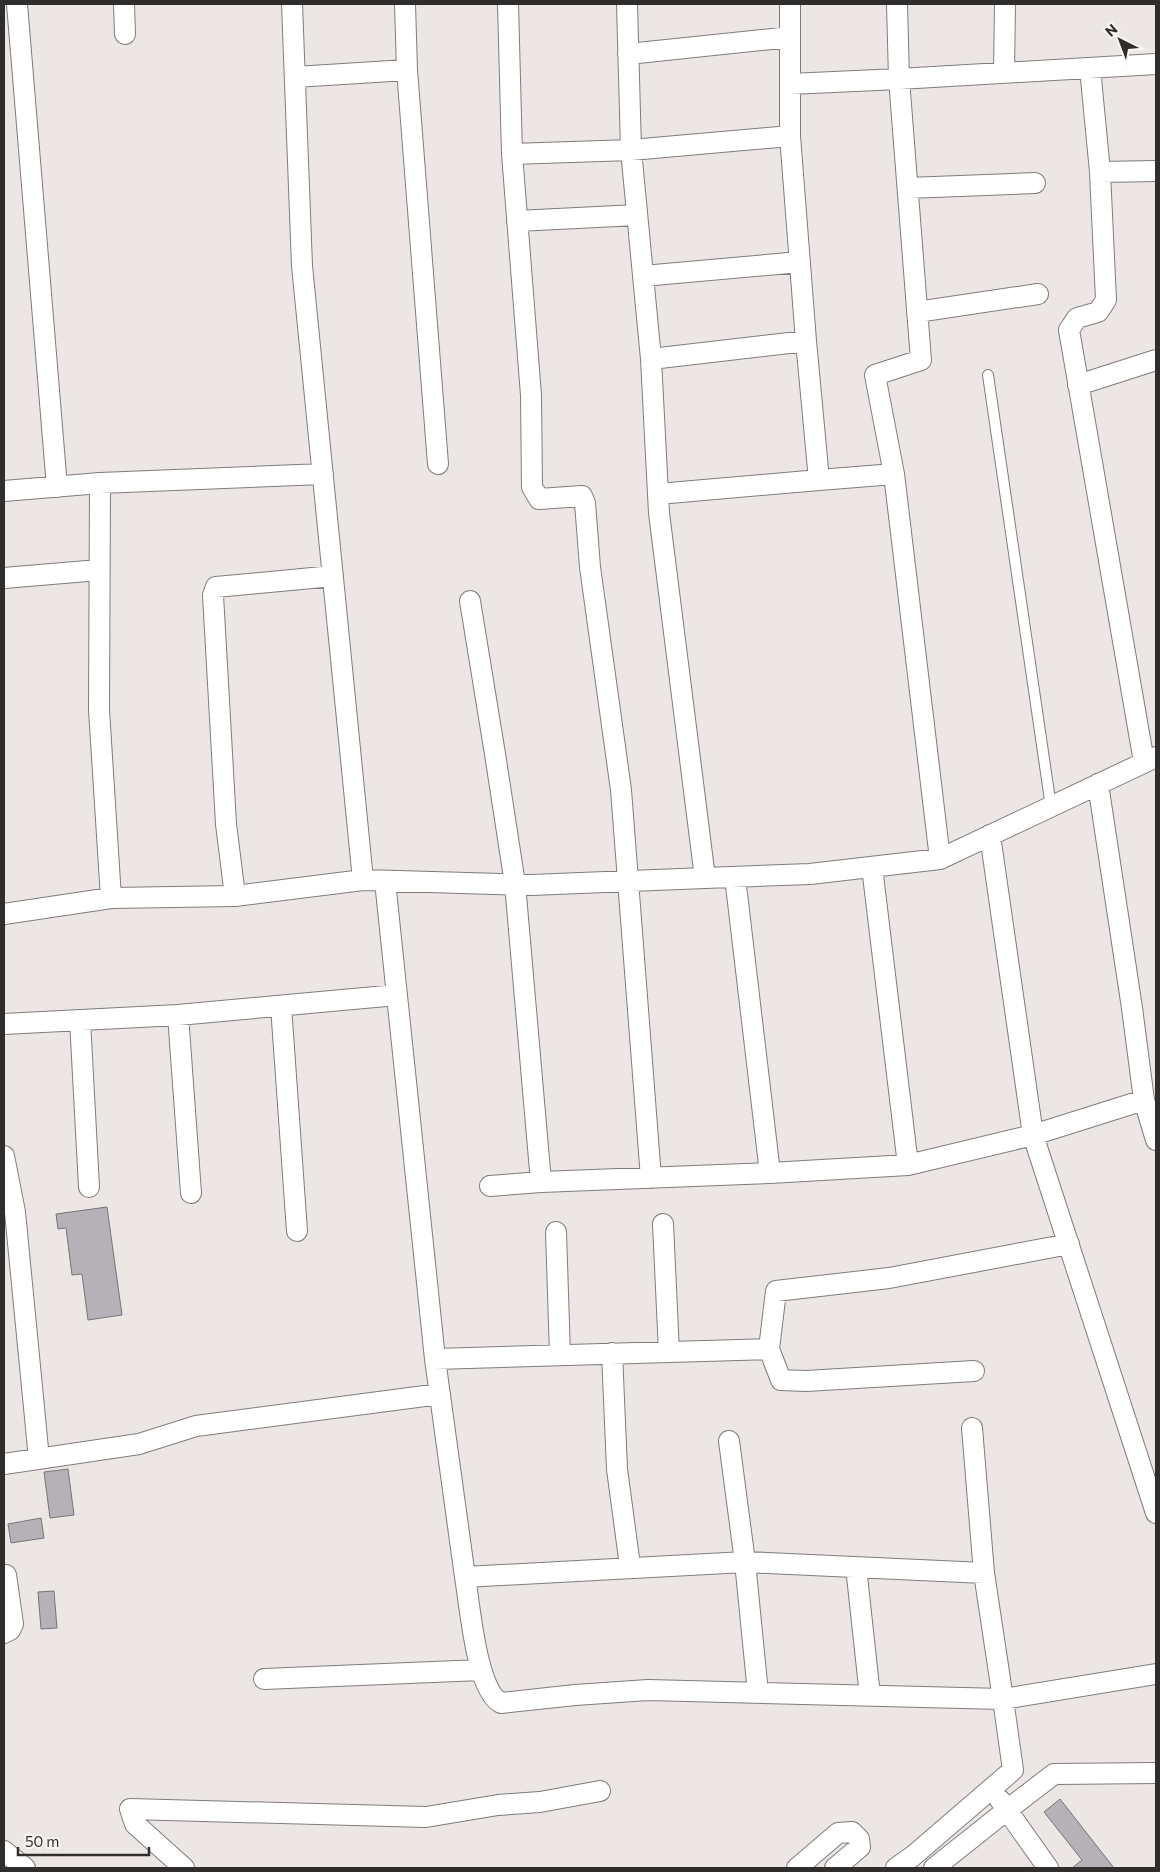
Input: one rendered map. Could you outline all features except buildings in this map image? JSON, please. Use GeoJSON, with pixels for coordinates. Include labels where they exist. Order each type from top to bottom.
{"type":"FeatureCollection","features":[{"type":"Feature","properties":{"kind":"street"},"geometry":{"type":"LineString","coordinates":[[17,4],[57,486]]}},
{"type":"Feature","properties":{"kind":"street"},"geometry":{"type":"LineString","coordinates":[[124,4],[125,34]]}},
{"type":"Feature","properties":{"kind":"street"},"geometry":{"type":"LineString","coordinates":[[292,4],[302,266],[363,880]]}},
{"type":"Feature","properties":{"kind":"street"},"geometry":{"type":"LineString","coordinates":[[405,4],[407,70],[438,464]]}},
{"type":"Feature","properties":{"kind":"street"},"geometry":{"type":"LineString","coordinates":[[508,4],[512,154],[531,395],[532,487],[539,499],[582,496],[585,503],[590,567],[620,790],[651,1178]]}},
{"type":"Feature","properties":{"kind":"street"},"geometry":{"type":"LineString","coordinates":[[627,4],[631,150],[650,359],[659,513],[705,878]]}},
{"type":"Feature","properties":{"kind":"street"},"geometry":{"type":"LineString","coordinates":[[790,4],[790,136],[819,480]]}},
{"type":"Feature","properties":{"kind":"street"},"geometry":{"type":"LineString","coordinates":[[897,4],[899,79],[921,360],[875,375],[894,474],[940,859]]}},
{"type":"Feature","properties":{"kind":"street"},"geometry":{"type":"LineString","coordinates":[[1004,73],[1005,4]]}},
{"type":"Feature","properties":{"kind":"street"},"geometry":{"type":"LineString","coordinates":[[628,54],[790,37]]}},
{"type":"Feature","properties":{"kind":"street"},"geometry":{"type":"LineString","coordinates":[[790,84],[1156,64]]}},
{"type":"Feature","properties":{"kind":"street"},"geometry":{"type":"LineString","coordinates":[[4,914],[110,898],[235,896],[363,880],[515,884],[735,877],[810,874],[940,859],[1150,760],[1069,330],[1077,318],[1098,312],[1106,300],[1100,172],[1090,68]]}},
{"type":"Feature","properties":{"kind":"street"},"geometry":{"type":"LineString","coordinates":[[295,77],[407,70]]}},
{"type":"Feature","properties":{"kind":"street"},"geometry":{"type":"LineString","coordinates":[[512,154],[631,150],[790,136]]}},
{"type":"Feature","properties":{"kind":"street"},"geometry":{"type":"LineString","coordinates":[[1100,172],[1156,172]]}},
{"type":"Feature","properties":{"kind":"street"},"geometry":{"type":"LineString","coordinates":[[908,188],[1035,183]]}},
{"type":"Feature","properties":{"kind":"street"},"geometry":{"type":"LineString","coordinates":[[517,221],[637,215]]}},
{"type":"Feature","properties":{"kind":"street"},"geometry":{"type":"LineString","coordinates":[[643,276],[800,262]]}},
{"type":"Feature","properties":{"kind":"street"},"geometry":{"type":"LineString","coordinates":[[917,312],[1038,294]]}},
{"type":"Feature","properties":{"kind":"street"},"geometry":{"type":"LineString","coordinates":[[650,359],[806,342]]}},
{"type":"Feature","properties":{"kind":"street"},"geometry":{"type":"LineString","coordinates":[[1078,385],[1156,360]]}},
{"type":"Feature","properties":{"kind":"street"},"geometry":{"type":"LineString","coordinates":[[4,492],[100,483],[323,474]]}},
{"type":"Feature","properties":{"kind":"street"},"geometry":{"type":"LineString","coordinates":[[658,494],[894,474]]}},
{"type":"Feature","properties":{"kind":"street"},"geometry":{"type":"LineString","coordinates":[[100,483],[99,710],[110,898]]}},
{"type":"Feature","properties":{"kind":"street"},"geometry":{"type":"LineString","coordinates":[[4,578],[99,570]]}},
{"type":"Feature","properties":{"kind":"street"},"geometry":{"type":"LineString","coordinates":[[235,896],[226,824],[213,595],[216,587],[333,576]]}},
{"type":"Feature","properties":{"kind":"street"},"geometry":{"type":"LineString","coordinates":[[470,601],[515,884],[541,1182]]}},
{"type":"Feature","properties":{"kind":"street"},"geometry":{"type":"LineString","coordinates":[[1098,784],[1144,1100],[1156,1140]]}},
{"type":"Feature","properties":{"kind":"street"},"geometry":{"type":"LineString","coordinates":[[990,835],[1033,1135],[1156,1513]]}},
{"type":"Feature","properties":{"kind":"street"},"geometry":{"type":"LineString","coordinates":[[872,867],[908,1165]]}},
{"type":"Feature","properties":{"kind":"street"},"geometry":{"type":"LineString","coordinates":[[735,877],[770,1173]]}},
{"type":"Feature","properties":{"kind":"street"},"geometry":{"type":"LineString","coordinates":[[385,881],[435,1359],[465,1578],[481,1670],[490,1693],[497,1701],[501,1703],[648,1690],[1003,1699],[1156,1674]]}},
{"type":"Feature","properties":{"kind":"street"},"geometry":{"type":"LineString","coordinates":[[4,1023],[178,1015],[397,995]]}},
{"type":"Feature","properties":{"kind":"street"},"geometry":{"type":"LineString","coordinates":[[280,1006],[297,1231]]}},
{"type":"Feature","properties":{"kind":"street"},"geometry":{"type":"LineString","coordinates":[[178,1015],[192,1193]]}},
{"type":"Feature","properties":{"kind":"street"},"geometry":{"type":"LineString","coordinates":[[80,1020],[89,1187]]}},
{"type":"Feature","properties":{"kind":"street"},"geometry":{"type":"LineString","coordinates":[[490,1186],[908,1165],[1033,1135],[1144,1100]]}},
{"type":"Feature","properties":{"kind":"street"},"geometry":{"type":"LineString","coordinates":[[4,1156],[14,1212],[39,1459]]}},
{"type":"Feature","properties":{"kind":"street"},"geometry":{"type":"LineString","coordinates":[[663,1224],[669,1352]]}},
{"type":"Feature","properties":{"kind":"street"},"geometry":{"type":"LineString","coordinates":[[556,1232],[560,1355]]}},
{"type":"Feature","properties":{"kind":"street"},"geometry":{"type":"LineString","coordinates":[[974,1371],[806,1381],[781,1380],[770,1348],[776,1291],[889,1278],[1069,1244]]}},
{"type":"Feature","properties":{"kind":"street"},"geometry":{"type":"LineString","coordinates":[[435,1359],[770,1348]]}},
{"type":"Feature","properties":{"kind":"street"},"geometry":{"type":"LineString","coordinates":[[612,1353],[617,1469],[630,1566],[633,1568]]}},
{"type":"Feature","properties":{"kind":"street"},"geometry":{"type":"LineString","coordinates":[[4,1464],[139,1444],[196,1426],[440,1394]]}},
{"type":"Feature","properties":{"kind":"street"},"geometry":{"type":"LineString","coordinates":[[896,1868],[913,1856],[1013,1770],[984,1572],[972,1428]]}},
{"type":"Feature","properties":{"kind":"street"},"geometry":{"type":"LineString","coordinates":[[729,1441],[745,1562],[758,1693]]}},
{"type":"Feature","properties":{"kind":"street"},"geometry":{"type":"LineString","coordinates":[[465,1578],[745,1562],[984,1572]]}},
{"type":"Feature","properties":{"kind":"street"},"geometry":{"type":"LineString","coordinates":[[856,1567],[870,1696]]}},
{"type":"Feature","properties":{"kind":"street"},"geometry":{"type":"LineString","coordinates":[[4,1570],[13,1624],[10,1630],[4,1633]]}},
{"type":"Feature","properties":{"kind":"street"},"geometry":{"type":"LineString","coordinates":[[264,1678],[481,1670]]}},
{"type":"Feature","properties":{"kind":"street"},"geometry":{"type":"LineString","coordinates":[[934,1868],[1054,1774],[1156,1773]]}},
{"type":"Feature","properties":{"kind":"street"},"geometry":{"type":"LineString","coordinates":[[991,1788],[1048,1868]]}},
{"type":"Feature","properties":{"kind":"street"},"geometry":{"type":"LineString","coordinates":[[184,1868],[136,1824],[130,1809],[426,1817],[498,1804],[540,1802],[600,1791]]}},
{"type":"Feature","properties":{"kind":"street"},"geometry":{"type":"LineString","coordinates":[[797,1868],[838,1833],[852,1832],[859,1838],[860,1847],[836,1868]]}},
{"type":"Feature","properties":{"kind":"street"},"geometry":{"type":"LineString","coordinates":[[4,1851],[25,1868]]}},
{"type":"Feature","properties":{"kind":"lane"},"geometry":{"type":"LineString","coordinates":[[988,375],[1051,807]]}}]}
